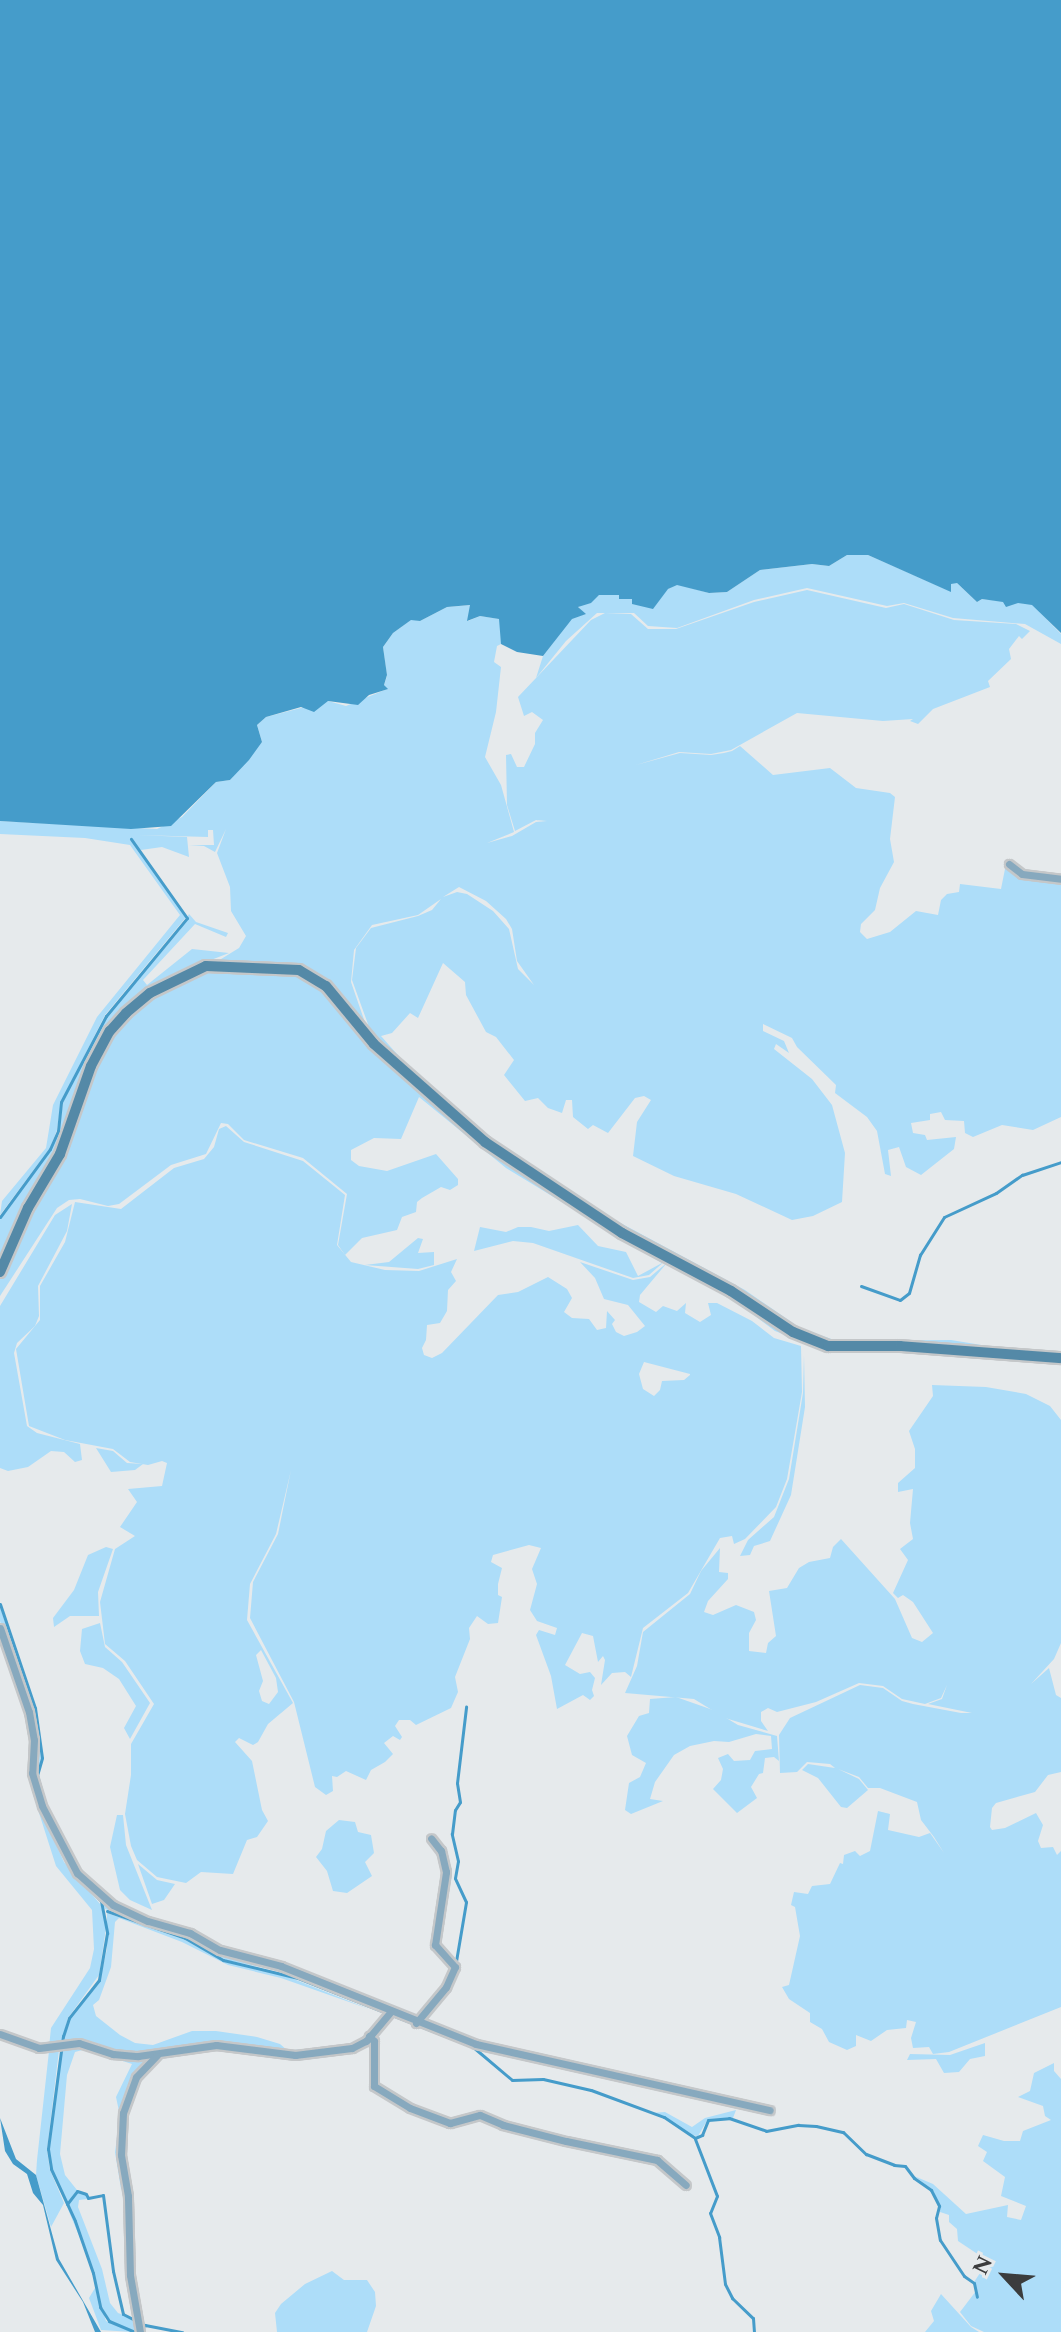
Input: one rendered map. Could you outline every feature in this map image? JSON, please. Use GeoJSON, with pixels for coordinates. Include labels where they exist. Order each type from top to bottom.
{"type":"FeatureCollection","features":[{"type":"Feature","properties":{"kind":"street"},"geometry":{"type":"LineString","coordinates":[[1009,864],[1022,874],[1061,879]]}},
{"type":"Feature","properties":{"kind":"street"},"geometry":{"type":"LineString","coordinates":[[0,1272],[28,1208],[60,1154],[91,1066],[119,1021],[150,993],[195,969],[299,970],[317,978],[374,1044],[485,1142],[622,1233],[731,1291],[793,1332],[828,1346],[900,1346],[1061,1358]]}},
{"type":"Feature","properties":{"kind":"street"},"geometry":{"type":"LineString","coordinates":[[0,1628],[29,1712],[34,1740],[33,1783],[69,1861],[87,1883],[127,1912],[190,1933],[228,1953],[281,1966],[416,2023],[506,2051],[770,2110]]}},
{"type":"Feature","properties":{"kind":"street"},"geometry":{"type":"LineString","coordinates":[[416,2023],[446,1987],[455,1967],[435,1945],[446,1872],[445,1860],[431,1838]]}},
{"type":"Feature","properties":{"kind":"street"},"geometry":{"type":"LineString","coordinates":[[0,2034],[39,2048],[79,2043],[113,2054],[157,2055],[216,2045],[295,2055],[352,2048],[369,2036],[390,2012]]}},
{"type":"Feature","properties":{"kind":"street"},"geometry":{"type":"LineString","coordinates":[[369,2036],[374,2041],[374,2086],[410,2108],[450,2123],[480,2115],[503,2125],[657,2160],[686,2185]]}},
{"type":"Feature","properties":{"kind":"street"},"geometry":{"type":"LineString","coordinates":[[140,2332],[130,2275],[128,2196],[121,2155],[123,2113],[136,2077],[157,2055]]}},
{"type":"Feature","properties":{"kind":"shaded area"},"geometry":{"type":"Polygon","coordinates":[[[0,0],[1061,0],[1061,633],[1032,605],[1018,603],[1006,607],[1003,602],[982,599],[977,602],[957,583],[951,584],[951,592],[868,555],[847,555],[829,566],[812,564],[760,570],[727,592],[709,593],[677,585],[668,589],[653,609],[632,604],[632,599],[619,599],[619,595],[599,595],[591,603],[578,607],[586,614],[572,619],[543,656],[517,652],[501,644],[499,619],[480,616],[467,621],[470,605],[447,607],[420,621],[411,620],[393,633],[383,647],[387,675],[384,685],[388,689],[369,695],[358,705],[328,701],[314,712],[301,707],[266,717],[257,725],[262,742],[249,760],[230,780],[216,782],[171,826],[131,829],[0,821],[0,0]]]}},
{"type":"Feature","properties":{"kind":"shaded area"},"geometry":{"type":"Polygon","coordinates":[[[847,555],[868,555],[950,591],[951,583],[957,583],[977,602],[982,599],[1032,604],[1061,634],[1061,644],[1025,624],[953,618],[904,603],[887,606],[807,588],[754,600],[677,628],[648,626],[634,613],[597,613],[566,641],[536,678],[543,656],[572,618],[585,614],[578,607],[599,595],[668,589],[677,584],[709,593],[727,592],[760,570],[812,564],[829,566],[847,555]]]}},
{"type":"Feature","properties":{"kind":"shaded area"},"geometry":{"type":"Polygon","coordinates":[[[807,590],[886,608],[904,604],[954,620],[1016,624],[1030,631],[1022,639],[1019,636],[1009,649],[1011,659],[988,681],[990,687],[933,709],[918,724],[910,721],[913,719],[883,721],[797,713],[731,750],[711,754],[679,752],[636,765],[680,753],[711,755],[724,753],[732,751],[740,746],[773,775],[830,768],[856,788],[890,793],[895,797],[890,839],[894,862],[880,888],[875,910],[861,924],[860,932],[867,939],[890,932],[916,911],[938,915],[941,900],[947,894],[959,892],[960,884],[1001,889],[1006,864],[1014,871],[1061,881],[1061,1117],[1033,1130],[1002,1125],[973,1137],[965,1133],[964,1121],[945,1120],[941,1112],[930,1114],[930,1120],[911,1123],[913,1133],[925,1135],[927,1140],[956,1137],[954,1149],[921,1175],[906,1167],[899,1147],[888,1150],[891,1176],[885,1174],[877,1131],[867,1117],[835,1093],[836,1085],[797,1047],[792,1038],[763,1024],[763,1031],[784,1041],[789,1053],[776,1044],[774,1049],[812,1079],[832,1105],[845,1153],[842,1202],[813,1216],[792,1220],[736,1194],[674,1176],[633,1156],[637,1122],[651,1100],[644,1096],[635,1098],[608,1133],[593,1125],[588,1129],[573,1117],[572,1100],[566,1100],[562,1113],[548,1108],[538,1098],[525,1101],[504,1075],[514,1060],[496,1037],[486,1032],[466,995],[465,982],[443,963],[418,1018],[410,1013],[392,1033],[381,1036],[412,1071],[500,1148],[602,1213],[745,1290],[800,1328],[837,1341],[951,1340],[1030,1353],[1061,1352],[1061,1357],[818,1341],[652,1247],[485,1140],[373,1038],[352,980],[356,948],[371,928],[418,916],[432,910],[441,899],[418,915],[372,925],[354,950],[351,982],[370,1037],[310,970],[213,964],[239,948],[246,936],[231,911],[230,887],[217,853],[226,829],[215,852],[204,846],[189,845],[214,845],[213,830],[208,830],[208,837],[137,835],[187,837],[189,857],[162,847],[141,850],[130,839],[187,916],[105,1015],[61,1102],[57,1130],[50,1148],[0,1215],[2,1201],[46,1148],[53,1105],[97,1017],[180,915],[130,845],[85,838],[0,834],[0,821],[157,829],[182,817],[216,782],[230,780],[262,742],[257,725],[266,717],[328,701],[346,706],[387,689],[384,685],[387,676],[383,647],[393,633],[412,619],[420,621],[447,607],[471,605],[468,621],[480,616],[500,619],[501,623],[501,644],[497,646],[494,662],[501,667],[496,712],[485,757],[501,785],[514,832],[487,843],[512,836],[536,822],[547,821],[536,820],[515,831],[507,805],[506,755],[511,754],[517,767],[524,767],[535,744],[535,733],[543,720],[532,712],[524,716],[518,697],[591,620],[605,613],[631,614],[648,629],[676,629],[754,602],[807,590]],[[459,887],[443,897],[457,892],[467,894],[493,911],[509,929],[518,969],[534,985],[517,961],[512,929],[506,919],[486,901],[459,887]]]}},
{"type":"Feature","properties":{"kind":"shaded area"},"geometry":{"type":"Polygon","coordinates":[[[189,914],[196,922],[228,933],[226,937],[195,924],[143,980],[147,985],[192,949],[229,953],[193,967],[119,1018],[85,1072],[59,1147],[0,1266],[0,1219],[51,1149],[59,1131],[63,1102],[107,1015],[180,930],[189,914]]]}},
{"type":"Feature","properties":{"kind":"shaded area"},"geometry":{"type":"Polygon","coordinates":[[[200,970],[294,974],[315,981],[414,1086],[480,1143],[666,1260],[649,1275],[633,1278],[533,1243],[513,1241],[474,1251],[480,1227],[506,1232],[518,1227],[549,1231],[578,1225],[598,1246],[626,1252],[638,1276],[662,1263],[506,1168],[419,1097],[401,1139],[374,1138],[351,1150],[351,1160],[359,1166],[387,1171],[436,1154],[458,1179],[458,1185],[450,1190],[441,1187],[422,1198],[417,1202],[416,1212],[402,1217],[397,1230],[362,1238],[345,1255],[338,1245],[347,1194],[303,1158],[244,1140],[228,1124],[221,1123],[206,1154],[171,1165],[119,1204],[108,1206],[80,1199],[69,1200],[57,1208],[0,1296],[0,1279],[106,1043],[155,993],[200,970]]]}},
{"type":"Feature","properties":{"kind":"shaded area"},"geometry":{"type":"Polygon","coordinates":[[[226,1126],[244,1142],[303,1161],[345,1195],[337,1245],[351,1262],[385,1270],[419,1271],[457,1259],[451,1272],[456,1281],[448,1290],[447,1311],[440,1323],[427,1325],[422,1348],[424,1355],[432,1358],[442,1353],[498,1295],[518,1292],[548,1277],[567,1289],[572,1298],[564,1312],[572,1318],[589,1319],[597,1330],[606,1328],[607,1311],[615,1320],[612,1324],[616,1332],[624,1336],[637,1332],[645,1326],[628,1305],[604,1299],[595,1278],[580,1262],[633,1280],[650,1277],[669,1261],[730,1293],[801,1341],[775,1331],[730,1297],[666,1264],[640,1295],[639,1302],[656,1312],[663,1306],[677,1311],[686,1303],[685,1313],[700,1322],[711,1315],[708,1303],[717,1303],[752,1321],[774,1338],[801,1346],[802,1392],[787,1479],[776,1507],[745,1539],[734,1544],[732,1536],[720,1538],[688,1593],[643,1628],[631,1677],[625,1672],[612,1673],[601,1685],[605,1660],[603,1656],[598,1662],[593,1636],[582,1633],[565,1665],[580,1674],[590,1672],[595,1678],[594,1696],[590,1700],[583,1695],[557,1709],[551,1676],[536,1635],[539,1630],[555,1635],[557,1628],[537,1621],[530,1610],[537,1584],[532,1569],[541,1548],[529,1545],[493,1555],[491,1562],[502,1568],[498,1584],[498,1595],[502,1597],[498,1623],[488,1624],[477,1616],[469,1628],[470,1639],[455,1677],[458,1692],[451,1708],[416,1725],[410,1720],[399,1720],[395,1726],[402,1737],[400,1740],[393,1736],[384,1743],[393,1754],[371,1770],[366,1780],[346,1771],[337,1777],[332,1776],[333,1791],[326,1795],[315,1787],[294,1702],[250,1618],[253,1582],[278,1534],[291,1470],[276,1534],[250,1584],[247,1620],[293,1703],[268,1724],[258,1742],[253,1745],[239,1738],[235,1742],[252,1761],[262,1810],[268,1821],[257,1837],[247,1840],[233,1874],[201,1872],[186,1883],[157,1877],[137,1860],[131,1846],[125,1814],[131,1775],[131,1744],[154,1704],[125,1661],[105,1644],[100,1602],[115,1549],[135,1536],[120,1527],[137,1502],[128,1489],[162,1486],[167,1463],[162,1461],[148,1465],[130,1462],[113,1449],[65,1440],[29,1426],[16,1349],[40,1320],[40,1286],[65,1242],[75,1202],[121,1209],[174,1168],[204,1159],[214,1147],[219,1129],[226,1126]],[[644,1362],[639,1374],[643,1389],[654,1396],[660,1390],[662,1381],[684,1380],[690,1375],[690,1374],[644,1362]],[[261,1650],[256,1655],[263,1681],[259,1691],[262,1701],[269,1704],[278,1692],[276,1678],[261,1650]]]}},
{"type":"Feature","properties":{"kind":"shaded area"},"geometry":{"type":"Polygon","coordinates":[[[72,1204],[67,1231],[38,1286],[39,1316],[35,1326],[17,1343],[14,1353],[27,1426],[37,1433],[80,1444],[82,1460],[75,1462],[64,1452],[51,1451],[28,1467],[8,1471],[0,1468],[0,1306],[55,1215],[72,1204]]]}},
{"type":"Feature","properties":{"kind":"shaded area"},"geometry":{"type":"Polygon","coordinates":[[[418,1238],[423,1239],[418,1253],[434,1252],[434,1265],[418,1269],[365,1265],[389,1262],[418,1238]]]}},
{"type":"Feature","properties":{"kind":"shaded area"},"geometry":{"type":"Polygon","coordinates":[[[804,1355],[805,1407],[791,1495],[770,1541],[754,1546],[750,1555],[740,1556],[748,1540],[774,1517],[789,1479],[803,1393],[804,1355]]]}},
{"type":"Feature","properties":{"kind":"shaded area"},"geometry":{"type":"Polygon","coordinates":[[[932,1385],[986,1387],[1026,1394],[1050,1406],[1061,1420],[1061,1643],[1054,1659],[1031,1684],[1049,1668],[1056,1695],[1061,1698],[1061,1772],[1048,1775],[1035,1792],[996,1803],[992,1808],[990,1827],[992,1830],[1005,1828],[1036,1813],[1043,1825],[1038,1841],[1041,1848],[1053,1847],[1057,1855],[1061,1851],[1061,2007],[949,2052],[933,2054],[929,2047],[913,2048],[911,2038],[916,2022],[907,2020],[906,2028],[887,2030],[871,2041],[856,2035],[856,2046],[847,2050],[829,2042],[822,2029],[810,2022],[810,2013],[789,1999],[782,1987],[789,1985],[800,1936],[795,1907],[791,1905],[794,1892],[808,1894],[812,1886],[830,1884],[840,1863],[843,1864],[844,1855],[855,1851],[860,1856],[870,1851],[878,1811],[890,1814],[888,1830],[919,1837],[930,1833],[944,1853],[921,1820],[917,1802],[880,1788],[868,1788],[859,1777],[838,1769],[859,1779],[868,1790],[847,1808],[841,1807],[818,1778],[802,1770],[808,1764],[835,1768],[830,1764],[807,1762],[797,1772],[780,1773],[779,1735],[790,1718],[860,1685],[883,1688],[902,1701],[913,1704],[972,1713],[928,1704],[942,1699],[947,1685],[941,1698],[925,1704],[902,1699],[883,1686],[859,1683],[816,1702],[777,1712],[768,1708],[761,1712],[761,1721],[768,1731],[725,1718],[694,1699],[625,1693],[637,1666],[643,1632],[690,1594],[701,1571],[720,1548],[719,1572],[728,1573],[728,1579],[708,1601],[704,1612],[713,1615],[736,1605],[754,1612],[756,1620],[749,1633],[749,1651],[766,1653],[768,1643],[776,1636],[769,1591],[787,1588],[799,1568],[809,1562],[830,1558],[833,1547],[841,1539],[895,1599],[912,1638],[922,1642],[933,1633],[913,1602],[903,1595],[898,1598],[893,1593],[908,1560],[900,1549],[913,1539],[910,1523],[913,1489],[898,1492],[898,1483],[915,1468],[915,1449],[909,1431],[933,1396],[932,1385]]]}},
{"type":"Feature","properties":{"kind":"shaded area"},"geometry":{"type":"Polygon","coordinates":[[[96,1448],[113,1451],[127,1463],[143,1464],[135,1470],[111,1472],[96,1448]]]}},
{"type":"Feature","properties":{"kind":"shaded area"},"geometry":{"type":"Polygon","coordinates":[[[106,1547],[113,1549],[98,1592],[99,1616],[70,1616],[54,1627],[53,1618],[74,1590],[88,1555],[106,1547]]]}},
{"type":"Feature","properties":{"kind":"shaded area"},"geometry":{"type":"Polygon","coordinates":[[[0,1607],[34,1709],[41,1758],[37,1780],[47,1809],[37,1790],[30,1711],[0,1621],[0,1607]]]}},
{"type":"Feature","properties":{"kind":"shaded area"},"geometry":{"type":"Polygon","coordinates":[[[100,1623],[105,1647],[122,1662],[150,1703],[130,1739],[124,1728],[136,1706],[119,1679],[103,1668],[85,1664],[80,1651],[82,1629],[100,1623]]]}},
{"type":"Feature","properties":{"kind":"shaded area"},"geometry":{"type":"Polygon","coordinates":[[[676,1697],[713,1710],[738,1725],[777,1736],[779,1761],[774,1757],[765,1758],[763,1773],[751,1787],[757,1798],[737,1813],[713,1789],[721,1780],[723,1769],[718,1758],[728,1754],[734,1761],[750,1760],[755,1751],[772,1749],[771,1736],[756,1734],[729,1742],[714,1741],[690,1746],[674,1755],[655,1782],[650,1799],[663,1801],[631,1814],[625,1810],[629,1783],[640,1777],[646,1763],[632,1755],[627,1736],[639,1716],[649,1713],[650,1699],[676,1697]]]}},
{"type":"Feature","properties":{"kind":"shaded area"},"geometry":{"type":"Polygon","coordinates":[[[32,1791],[64,1862],[101,1905],[106,1928],[99,1975],[68,2018],[60,2048],[49,2047],[51,2028],[90,1968],[94,1949],[92,1910],[56,1866],[32,1791]]]}},
{"type":"Feature","properties":{"kind":"shaded area"},"geometry":{"type":"Polygon","coordinates":[[[117,1815],[123,1815],[126,1845],[152,1910],[130,1900],[120,1890],[110,1847],[117,1815]]]}},
{"type":"Feature","properties":{"kind":"shaded area"},"geometry":{"type":"Polygon","coordinates":[[[339,1820],[355,1822],[358,1832],[371,1835],[374,1853],[365,1862],[372,1876],[347,1893],[333,1891],[327,1871],[316,1857],[322,1849],[326,1831],[339,1820]]]}},
{"type":"Feature","properties":{"kind":"shaded area"},"geometry":{"type":"Polygon","coordinates":[[[60,1848],[111,1905],[190,1935],[218,1951],[285,1969],[388,2012],[288,1973],[226,1960],[184,1937],[105,1909],[77,1876],[60,1848]]]}},
{"type":"Feature","properties":{"kind":"shaded area"},"geometry":{"type":"Polygon","coordinates":[[[138,1864],[157,1880],[175,1884],[164,1900],[152,1904],[138,1864]]]}},
{"type":"Feature","properties":{"kind":"shaded area"},"geometry":{"type":"Polygon","coordinates":[[[107,1913],[185,1940],[225,1962],[286,1976],[369,2009],[281,1978],[228,1965],[182,1942],[119,1918],[115,1922],[111,1967],[99,2000],[93,2005],[96,2016],[120,2035],[135,2043],[153,2045],[192,2031],[216,2031],[257,2037],[280,2044],[288,2051],[301,2049],[307,2053],[215,2044],[137,2055],[114,2053],[79,2042],[62,2046],[70,2018],[100,1979],[107,1949],[107,1913]]]}},
{"type":"Feature","properties":{"kind":"shaded area"},"geometry":{"type":"Polygon","coordinates":[[[985,2043],[985,2056],[970,2059],[959,2072],[944,2073],[936,2059],[907,2060],[910,2054],[950,2055],[985,2043]]]}},
{"type":"Feature","properties":{"kind":"shaded area"},"geometry":{"type":"Polygon","coordinates":[[[80,2044],[100,2051],[154,2056],[140,2070],[122,2109],[125,2190],[121,2189],[115,2152],[120,2116],[116,2097],[132,2064],[86,2049],[75,2052],[67,2075],[60,2154],[65,2175],[77,2190],[73,2198],[78,2192],[86,2194],[87,2199],[79,2200],[78,2207],[102,2269],[110,2303],[118,2313],[138,2320],[136,2332],[111,2321],[101,2307],[94,2272],[51,2168],[49,2148],[61,2049],[80,2044]]]}},
{"type":"Feature","properties":{"kind":"shaded area"},"geometry":{"type":"Polygon","coordinates":[[[59,2050],[47,2150],[50,2170],[64,2203],[51,2227],[36,2175],[49,2051],[59,2050]]]}},
{"type":"Feature","properties":{"kind":"shaded area"},"geometry":{"type":"Polygon","coordinates":[[[1054,2063],[1054,2071],[1061,2079],[1061,2332],[984,2332],[971,2326],[960,2312],[976,2291],[978,2299],[974,2282],[988,2261],[958,2241],[957,2229],[949,2222],[949,2215],[940,2212],[932,2189],[914,2176],[933,2184],[966,2214],[1008,2205],[1007,2217],[1021,2220],[1026,2206],[1001,2196],[1005,2177],[983,2161],[987,2152],[978,2146],[983,2135],[1004,2141],[1020,2141],[1023,2131],[1051,2120],[1045,2116],[1043,2106],[1018,2097],[1030,2091],[1034,2073],[1054,2063]]]}},
{"type":"Feature","properties":{"kind":"shaded area"},"geometry":{"type":"Polygon","coordinates":[[[736,2110],[733,2118],[708,2119],[698,2136],[689,2135],[664,2116],[651,2113],[665,2112],[692,2127],[705,2118],[736,2110]]]}},
{"type":"Feature","properties":{"kind":"shaded area"},"geometry":{"type":"Polygon","coordinates":[[[0,2118],[16,2159],[36,2175],[59,2259],[101,2332],[95,2332],[83,2302],[56,2260],[43,2205],[33,2193],[27,2174],[13,2164],[5,2151],[0,2118]]]}},
{"type":"Feature","properties":{"kind":"shaded area"},"geometry":{"type":"Polygon","coordinates":[[[332,2271],[344,2280],[367,2280],[375,2292],[376,2306],[367,2332],[277,2332],[275,2313],[281,2304],[305,2284],[332,2271]]]}},
{"type":"Feature","properties":{"kind":"shaded area"},"geometry":{"type":"Polygon","coordinates":[[[95,2288],[106,2321],[132,2332],[101,2330],[89,2298],[95,2288]]]}},
{"type":"Feature","properties":{"kind":"shaded area"},"geometry":{"type":"Polygon","coordinates":[[[941,2294],[979,2332],[925,2332],[934,2321],[931,2311],[941,2294]]]}},
{"type":"Feature","properties":{"kind":"waterway"},"geometry":{"type":"LineString","coordinates":[[0,1217],[50,1149],[58,1131],[61,1102],[106,1016],[187,918],[131,839]]}},
{"type":"Feature","properties":{"kind":"waterway"},"geometry":{"type":"LineString","coordinates":[[861,1286],[900,1300],[909,1293],[920,1255],[944,1217],[996,1193],[1022,1175],[1061,1162]]}},
{"type":"Feature","properties":{"kind":"waterway"},"geometry":{"type":"LineString","coordinates":[[0,1604],[35,1708],[42,1758],[37,1775],[48,1815]]}},
{"type":"Feature","properties":{"kind":"waterway"},"geometry":{"type":"LineString","coordinates":[[453,1979],[466,1902],[455,1878],[458,1861],[452,1834],[455,1810],[460,1802],[457,1783],[466,1707]]}},
{"type":"Feature","properties":{"kind":"waterway"},"geometry":{"type":"LineString","coordinates":[[56,1841],[70,1869],[101,1901],[107,1933],[99,1980],[69,2018],[63,2036],[48,2149],[51,2169],[75,2221],[93,2273],[100,2307],[109,2321],[135,2332]]}},
{"type":"Feature","properties":{"kind":"waterway"},"geometry":{"type":"LineString","coordinates":[[107,1911],[185,1938],[223,1960],[298,1978],[473,2047],[512,2080],[543,2079],[591,2090],[664,2117],[695,2138]]}},
{"type":"Feature","properties":{"kind":"waterway"},"geometry":{"type":"LineString","coordinates":[[695,2138],[702,2135],[708,2120],[729,2118],[766,2131],[798,2125],[816,2126],[843,2132],[866,2154],[905,2166],[914,2178],[931,2190],[939,2206],[936,2218],[940,2240],[964,2276],[974,2283],[977,2297]]}},
{"type":"Feature","properties":{"kind":"waterway"},"geometry":{"type":"LineString","coordinates":[[695,2139],[717,2196],[710,2213],[719,2237],[725,2284],[732,2298],[753,2318],[754,2332]]}},
{"type":"Feature","properties":{"kind":"waterway"},"geometry":{"type":"LineString","coordinates":[[67,2204],[77,2191],[88,2198],[103,2195],[113,2271],[123,2314],[145,2325],[182,2332]]}}]}
